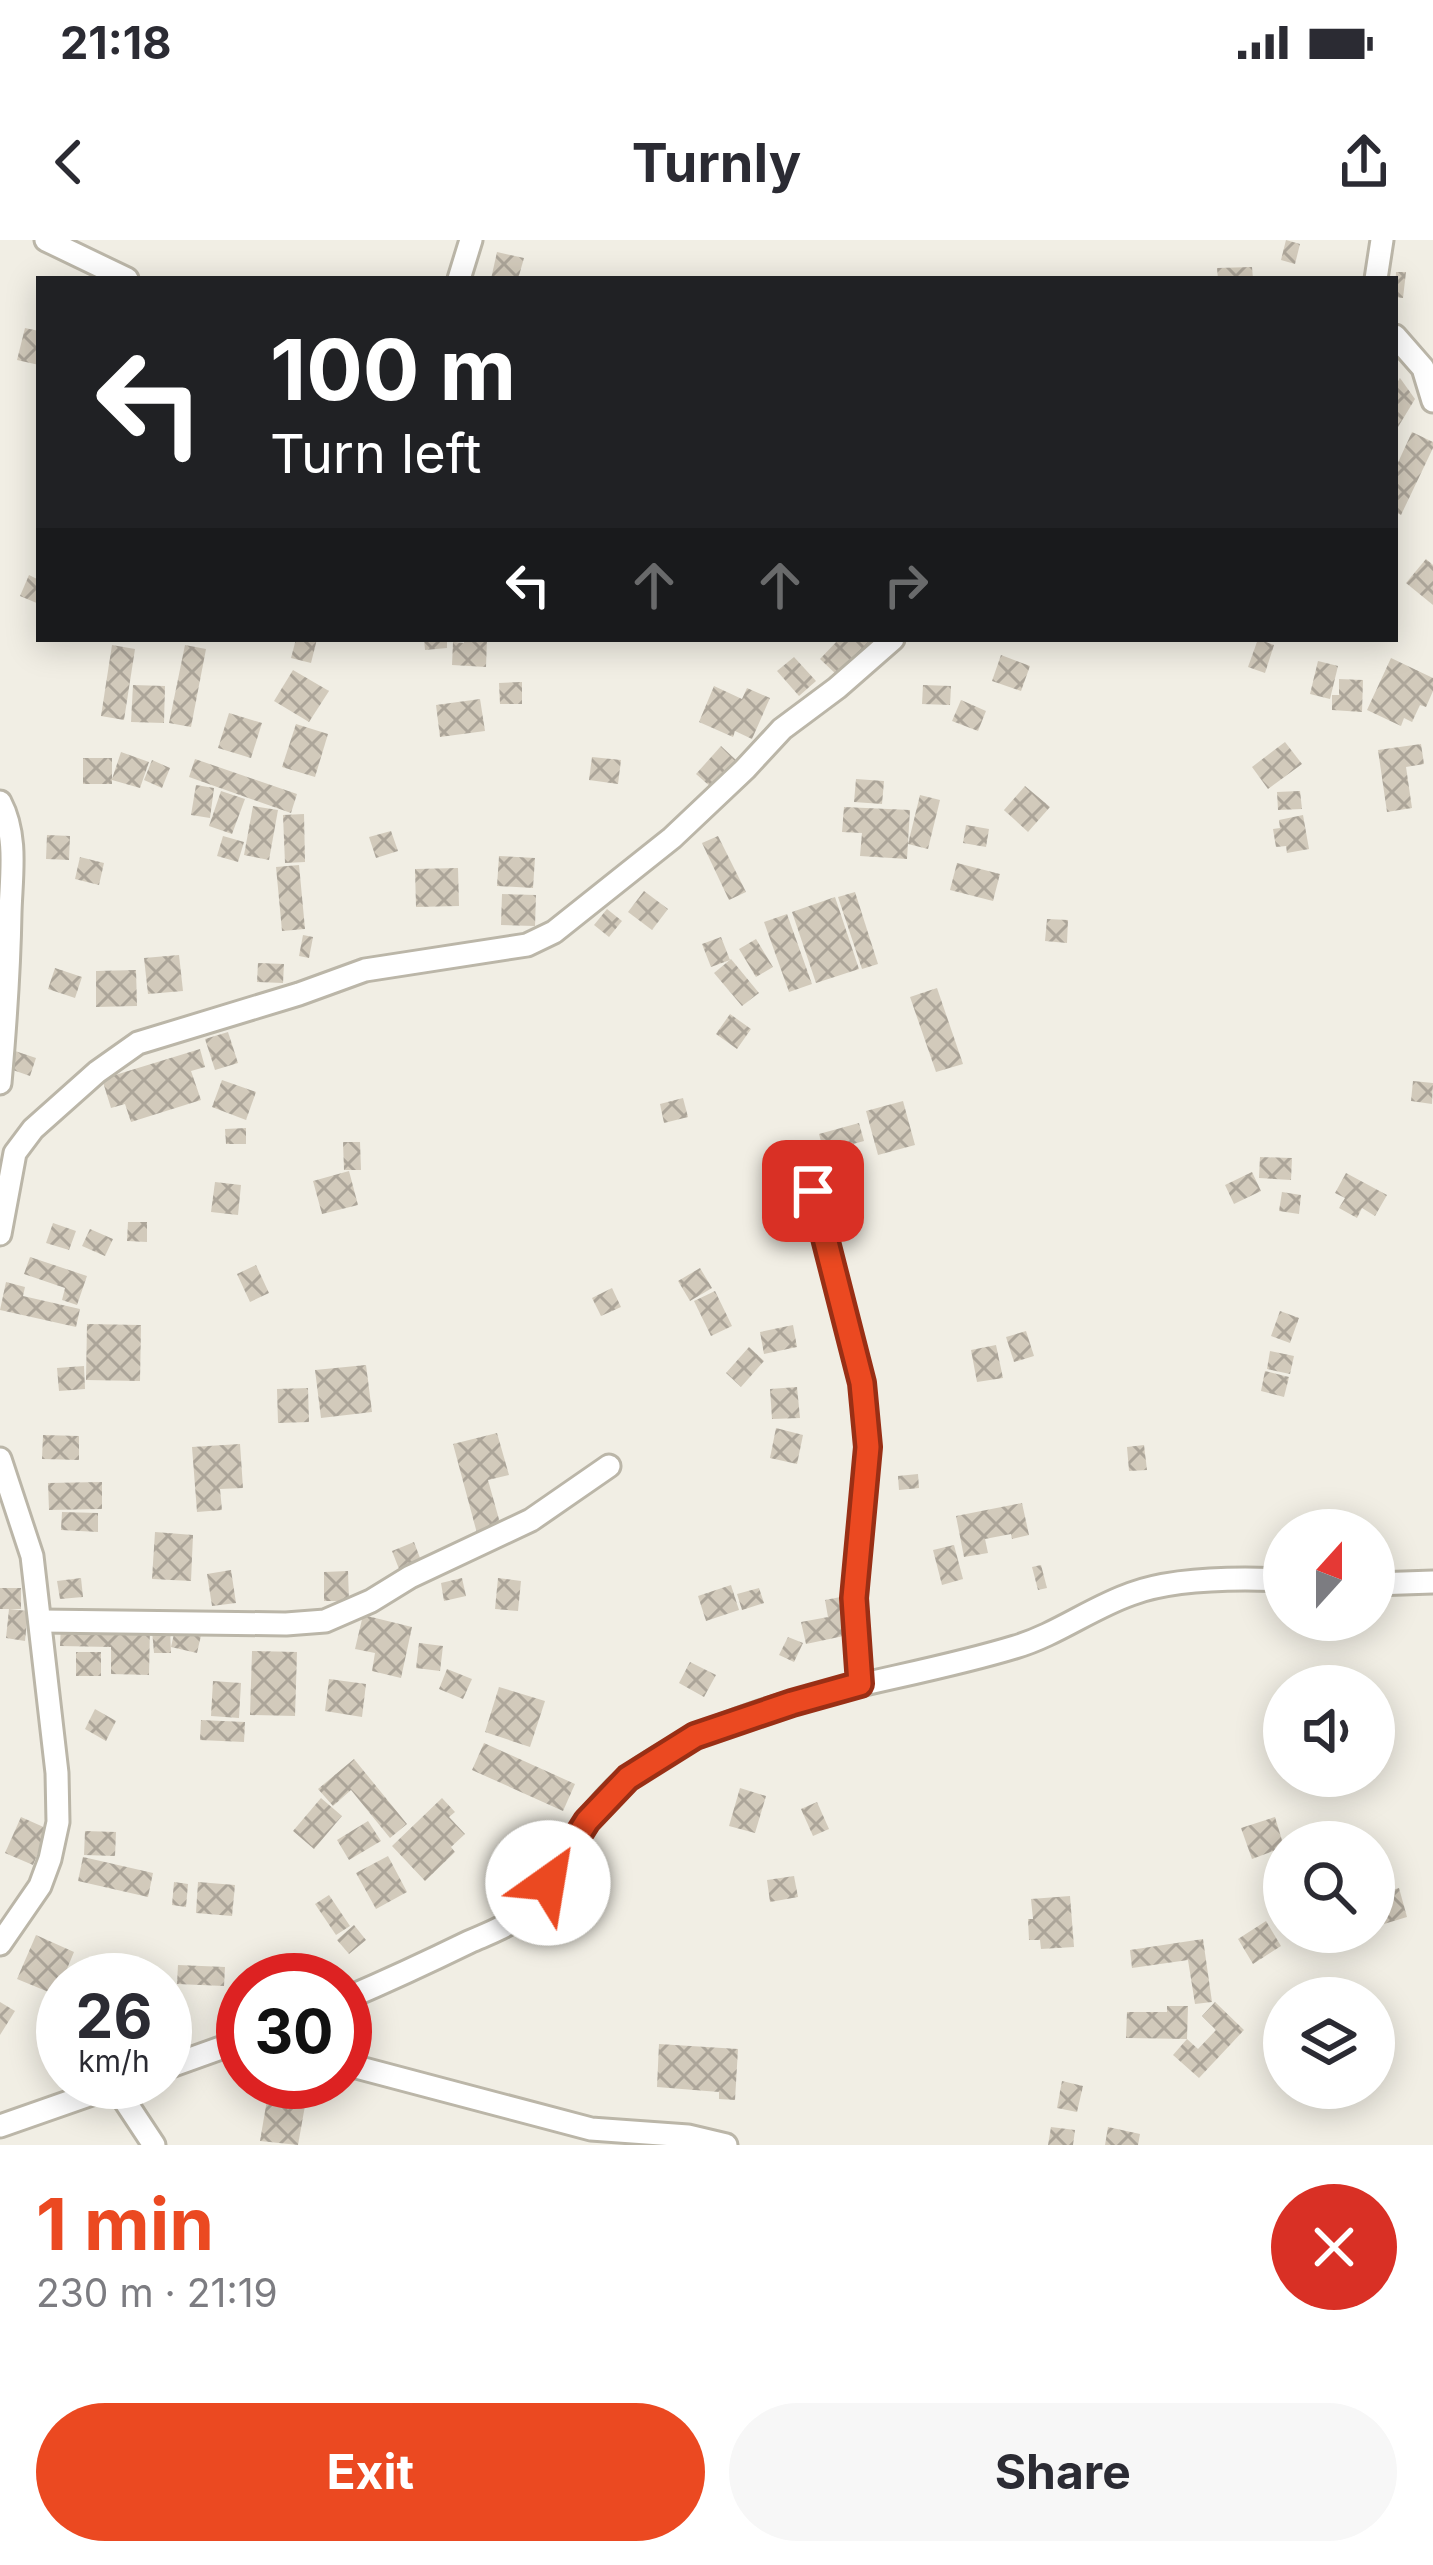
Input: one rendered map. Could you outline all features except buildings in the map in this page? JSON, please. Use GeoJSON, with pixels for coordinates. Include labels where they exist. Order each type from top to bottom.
{"type":"FeatureCollection","features":[{"type":"Feature","properties":{"kind":"street"},"geometry":{"type":"LineString","coordinates":[[46,240],[121,276]]}},
{"type":"Feature","properties":{"kind":"street"},"geometry":{"type":"LineString","coordinates":[[460,276],[471,240]]}},
{"type":"Feature","properties":{"kind":"street"},"geometry":{"type":"LineString","coordinates":[[1376,276],[1382,240]]}},
{"type":"Feature","properties":{"kind":"street"},"geometry":{"type":"LineString","coordinates":[[1398,339],[1423,368],[1433,401]]}},
{"type":"Feature","properties":{"kind":"street"},"geometry":{"type":"LineString","coordinates":[[0,1234],[7,1155],[97,1072],[138,1043],[365,970],[527,945],[554,932],[672,838],[782,729],[890,642]]}},
{"type":"Feature","properties":{"kind":"street"},"geometry":{"type":"LineString","coordinates":[[0,802],[8,816],[12,844],[0,1083]]}},
{"type":"Feature","properties":{"kind":"street"},"geometry":{"type":"LineString","coordinates":[[813,1191],[862,1383],[868,1447],[854,1598],[860,1684]]}},
{"type":"Feature","properties":{"kind":"street"},"geometry":{"type":"LineString","coordinates":[[0,1460],[32,1556],[57,1773],[58,1822],[40,1886],[0,1944]]}},
{"type":"Feature","properties":{"kind":"street"},"geometry":{"type":"LineString","coordinates":[[40,1621],[325,1621],[531,1520],[609,1466]]}},
{"type":"Feature","properties":{"kind":"street"},"geometry":{"type":"LineString","coordinates":[[372,1986],[513,1921],[548,1883],[587,1821],[628,1778],[695,1736],[860,1684],[1020,1646],[1130,1594],[1163,1585],[1263,1581]]}},
{"type":"Feature","properties":{"kind":"street"},"geometry":{"type":"LineString","coordinates":[[1395,1583],[1433,1582]]}},
{"type":"Feature","properties":{"kind":"street"},"geometry":{"type":"LineString","coordinates":[[372,2071],[592,2128],[688,2135],[726,2145]]}},
{"type":"Feature","properties":{"kind":"street"},"geometry":{"type":"LineString","coordinates":[[0,2126],[49,2109]]}},
{"type":"Feature","properties":{"kind":"street"},"geometry":{"type":"LineString","coordinates":[[134,2109],[154,2145]]}},
{"type":"Feature","properties":{"kind":"route"},"geometry":{"type":"LineString","coordinates":[[548,1883],[587,1821],[628,1778],[695,1736],[860,1684],[854,1598],[868,1447],[862,1383],[813,1191]]}}]}
